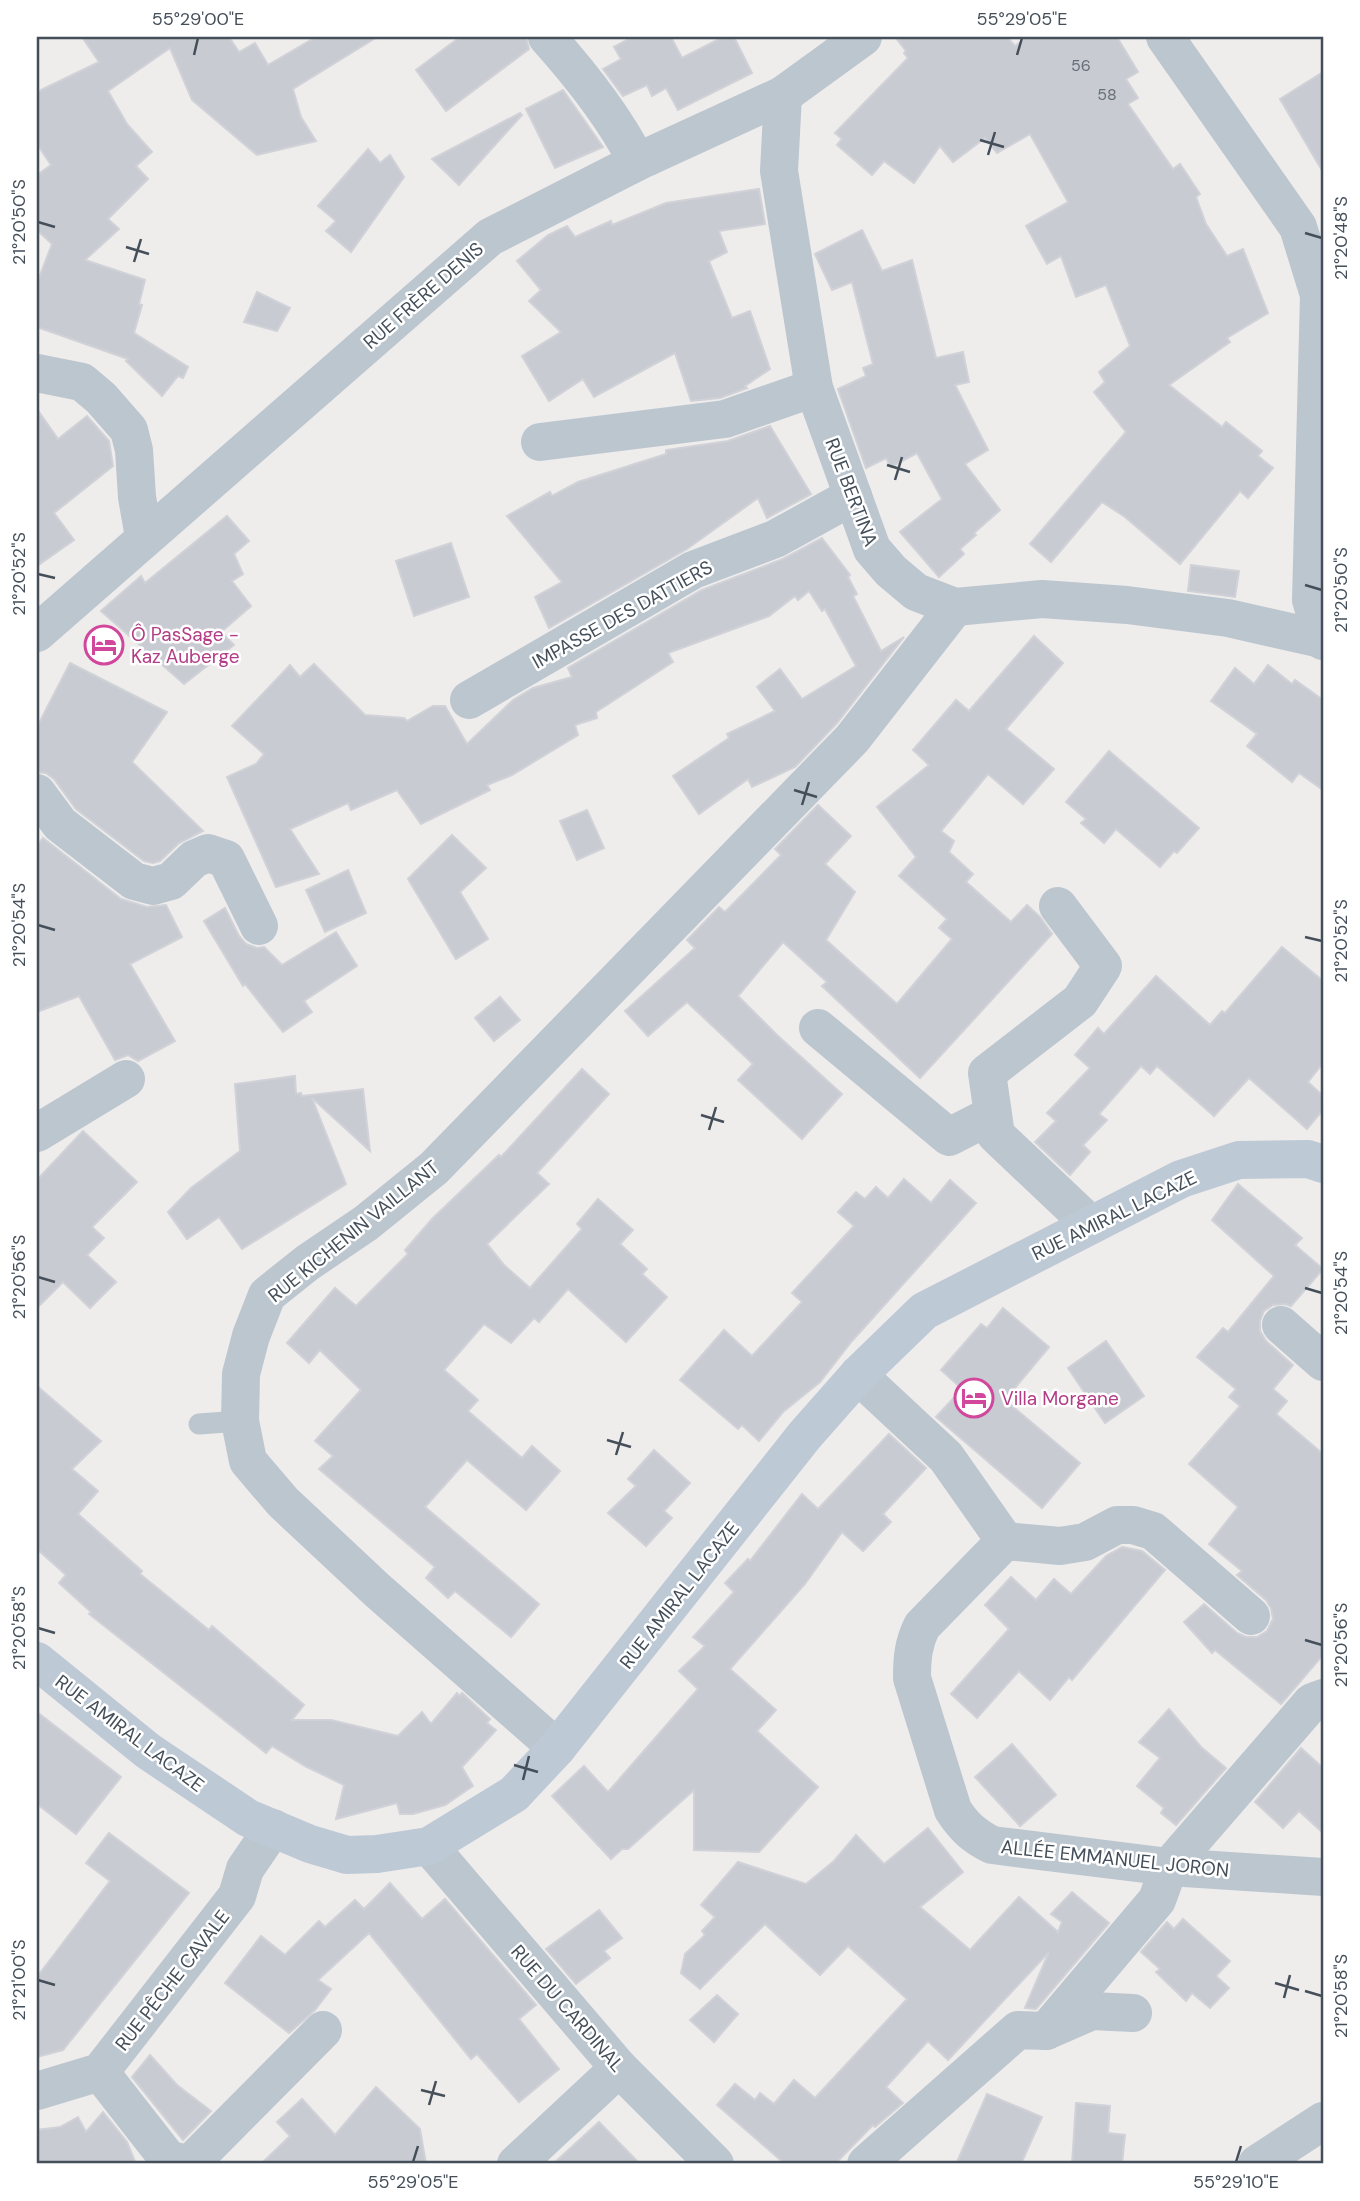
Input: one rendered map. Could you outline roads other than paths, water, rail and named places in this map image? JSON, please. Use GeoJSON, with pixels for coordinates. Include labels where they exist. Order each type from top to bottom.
{"type":"FeatureCollection","features":[{"type":"Feature","properties":{"kind":"street"},"geometry":{"type":"LineString","coordinates":[[547,37],[573,66],[623,134],[637,162]]}},
{"type":"Feature","properties":{"kind":"street","name":"RUE FRÈRE DENIS"},"geometry":{"type":"LineString","coordinates":[[37,632],[490,237],[637,162],[783,95],[863,37]]}},
{"type":"Feature","properties":{"kind":"street"},"geometry":{"type":"LineString","coordinates":[[1165,37],[1298,227],[1319,295],[1311,600],[1322,640]]}},
{"type":"Feature","properties":{"kind":"street","name":"RUE BERTINA"},"geometry":{"type":"LineString","coordinates":[[783,95],[779,171],[814,388],[872,549],[891,571],[916,592],[955,607],[1042,599],[1127,605],[1228,618],[1322,640]]}},
{"type":"Feature","properties":{"kind":"street"},"geometry":{"type":"LineString","coordinates":[[37,373],[82,382],[101,398],[129,430],[134,450],[137,497],[144,537]]}},
{"type":"Feature","properties":{"kind":"street"},"geometry":{"type":"LineString","coordinates":[[540,442],[725,419],[814,388]]}},
{"type":"Feature","properties":{"kind":"street","name":"IMPASSE DES DATTIERS"},"geometry":{"type":"LineString","coordinates":[[469,700],[693,570],[775,538],[853,496]]}},
{"type":"Feature","properties":{"kind":"street","name":"RUE KICHENIN VAILLANT"},"geometry":{"type":"LineString","coordinates":[[557,1748],[377,1590],[283,1502],[247,1461],[240,1421],[241,1374],[251,1336],[267,1295],[307,1263],[366,1223],[433,1168],[852,739],[955,607]]}},
{"type":"Feature","properties":{"kind":"street"},"geometry":{"type":"LineString","coordinates":[[39,802],[60,824],[134,881],[153,886],[171,881],[194,859],[208,853],[226,859],[259,926]]}},
{"type":"Feature","properties":{"kind":"street"},"geometry":{"type":"LineString","coordinates":[[1058,906],[1103,966],[1080,1001],[987,1073],[996,1135],[1090,1224]]}},
{"type":"Feature","properties":{"kind":"street"},"geometry":{"type":"LineString","coordinates":[[818,1028],[949,1137],[992,1115]]}},
{"type":"Feature","properties":{"kind":"street"},"geometry":{"type":"LineString","coordinates":[[37,1133],[126,1079]]}},
{"type":"Feature","properties":{"kind":"street","name":"RUE AMIRAL LACAZE"},"geometry":{"type":"LineString","coordinates":[[37,1661],[148,1751],[248,1818],[310,1844],[347,1855],[377,1854],[429,1846],[514,1794],[557,1748],[805,1435],[858,1374],[925,1311],[1181,1179],[1239,1160],[1308,1159],[1323,1164]]}},
{"type":"Feature","properties":{"kind":"street"},"geometry":{"type":"LineString","coordinates":[[1282,1325],[1323,1362]]}},
{"type":"Feature","properties":{"kind":"street"},"geometry":{"type":"LineString","coordinates":[[858,1374],[946,1457],[1005,1541],[1060,1546],[1085,1542],[1117,1525],[1133,1525],[1153,1531],[1251,1616]]}},
{"type":"Feature","properties":{"kind":"street","name":"ALLÉE EMMANUEL JORON"},"geometry":{"type":"LineString","coordinates":[[1005,1541],[922,1626],[912,1658],[912,1678],[953,1810],[974,1836],[992,1845],[1169,1867],[1323,1877]]}},
{"type":"Feature","properties":{"kind":"street"},"geometry":{"type":"LineString","coordinates":[[1046,2031],[1157,1900],[1169,1867],[1311,1702],[1323,1698]]}},
{"type":"Feature","properties":{"kind":"street","name":"RUE PÊCHE CAVALE"},"geometry":{"type":"LineString","coordinates":[[100,2072],[237,1896],[246,1869],[273,1828]]}},
{"type":"Feature","properties":{"kind":"street","name":"RUE DU CARDINAL"},"geometry":{"type":"LineString","coordinates":[[429,1846],[619,2068],[715,2164]]}},
{"type":"Feature","properties":{"kind":"street"},"geometry":{"type":"LineString","coordinates":[[866,2164],[1017,2030],[1046,2031],[1092,2011],[1133,2013]]}},
{"type":"Feature","properties":{"kind":"street"},"geometry":{"type":"LineString","coordinates":[[37,2091],[100,2072],[168,2159],[183,2162],[194,2160],[323,2030]]}},
{"type":"Feature","properties":{"kind":"street"},"geometry":{"type":"LineString","coordinates":[[516,2164],[619,2068]]}},
{"type":"Feature","properties":{"kind":"street"},"geometry":{"type":"LineString","coordinates":[[1257,2164],[1323,2121]]}},
{"type":"Feature","properties":{"kind":"lane"},"geometry":{"type":"LineString","coordinates":[[199,1424],[240,1421]]}},
{"type":"Feature","properties":{"kind":"place","name":"Ô PasSage - Kaz Auberge"},"geometry":{"type":"Point","coordinates":[104,645]}},
{"type":"Feature","properties":{"kind":"place","name":"Villa Morgane"},"geometry":{"type":"Point","coordinates":[974,1398]}}]}
